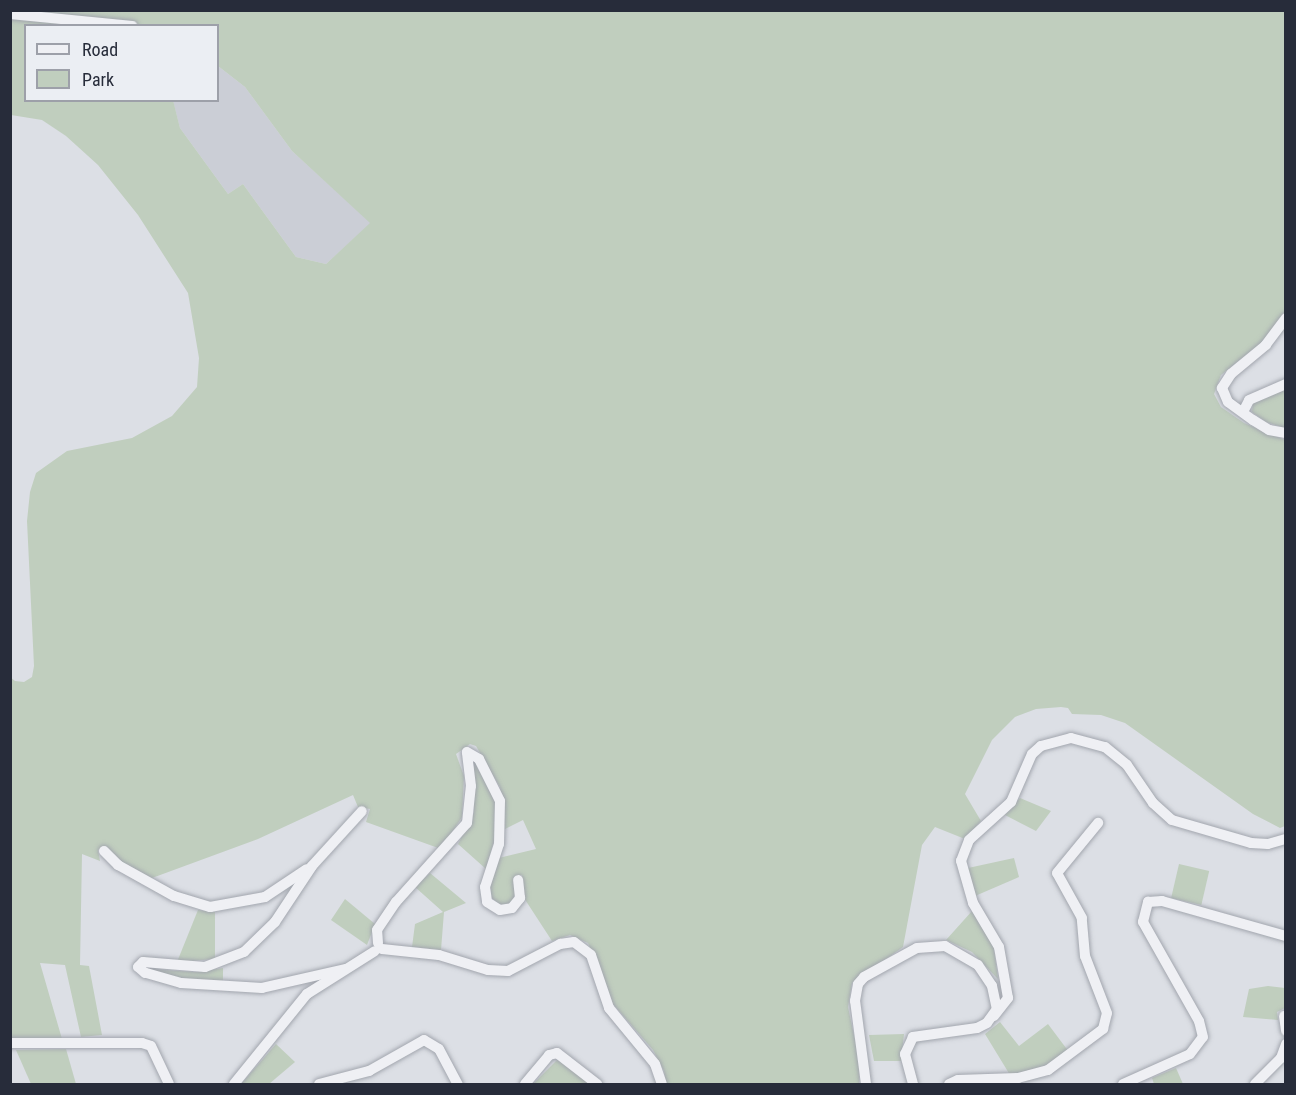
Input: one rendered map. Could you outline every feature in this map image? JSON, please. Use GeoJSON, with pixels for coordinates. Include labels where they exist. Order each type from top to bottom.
{"type":"FeatureCollection","features":[{"type":"Feature","properties":{"kind":"street"},"geometry":{"type":"LineString","coordinates":[[10,14],[112,24]]}},
{"type":"Feature","properties":{"kind":"street"},"geometry":{"type":"LineString","coordinates":[[1286,318],[1266,345],[1224,382],[1224,397],[1262,427],[1286,433]]}},
{"type":"Feature","properties":{"kind":"street"},"geometry":{"type":"LineString","coordinates":[[1243,412],[1249,400],[1286,384]]}},
{"type":"Feature","properties":{"kind":"street"},"geometry":{"type":"LineString","coordinates":[[913,1084],[905,1054],[913,1037],[977,1028],[994,1016],[1008,998],[999,947],[973,903],[962,861],[969,840],[1016,795],[1032,754],[1041,746],[1071,738],[1105,747],[1127,765],[1153,803],[1172,820],[1251,843],[1268,844],[1286,839]]}},
{"type":"Feature","properties":{"kind":"street"},"geometry":{"type":"LineString","coordinates":[[378,948],[377,930],[396,902],[467,823],[471,793],[467,752],[479,759],[501,801],[499,843],[485,887],[487,902],[500,910],[512,908],[520,898],[518,880]]}},
{"type":"Feature","properties":{"kind":"street"},"geometry":{"type":"LineString","coordinates":[[345,969],[262,988],[181,983],[144,974],[138,966],[143,962],[196,968],[232,960],[268,931],[312,866],[363,811]]}},
{"type":"Feature","properties":{"kind":"street"},"geometry":{"type":"LineString","coordinates":[[950,1084],[958,1080],[1018,1078],[1048,1070],[1103,1029],[1107,1013],[1085,956],[1082,918],[1057,873],[1098,823]]}},
{"type":"Feature","properties":{"kind":"street"},"geometry":{"type":"LineString","coordinates":[[104,852],[118,865],[174,896],[210,907],[265,897],[312,866]]}},
{"type":"Feature","properties":{"kind":"street"},"geometry":{"type":"LineString","coordinates":[[1123,1084],[1190,1054],[1203,1037],[1199,1021],[1143,922],[1148,902],[1162,901],[1286,936]]}},
{"type":"Feature","properties":{"kind":"street"},"geometry":{"type":"LineString","coordinates":[[234,1084],[308,994],[331,982],[345,969],[378,948],[439,954],[488,970],[508,971],[560,944],[574,942],[591,955],[609,1008],[655,1064],[662,1084]]}},
{"type":"Feature","properties":{"kind":"street"},"geometry":{"type":"LineString","coordinates":[[866,1084],[857,989],[864,977],[902,956],[931,944],[968,956],[992,986],[997,1005],[994,1016]]}},
{"type":"Feature","properties":{"kind":"street"},"geometry":{"type":"LineString","coordinates":[[1284,1016],[1286,1031]]}},
{"type":"Feature","properties":{"kind":"street"},"geometry":{"type":"LineString","coordinates":[[319,1084],[369,1071],[424,1040],[440,1049],[458,1084]]}},
{"type":"Feature","properties":{"kind":"street"},"geometry":{"type":"LineString","coordinates":[[10,1043],[142,1042],[151,1046],[169,1084]]}},
{"type":"Feature","properties":{"kind":"street"},"geometry":{"type":"LineString","coordinates":[[1255,1084],[1281,1058],[1286,1044]]}},
{"type":"Feature","properties":{"kind":"street"},"geometry":{"type":"LineString","coordinates":[[525,1084],[549,1055],[557,1053],[597,1084]]}},
{"type":"Feature","properties":{"kind":"shaded area"},"geometry":{"type":"Polygon","coordinates":[[[219,67],[245,87],[292,151],[371,223],[326,264],[296,257],[243,184],[228,194],[180,128],[173,102],[219,102],[219,67]]]}},
{"type":"Feature","properties":{"kind":"green space"},"geometry":{"type":"Polygon","coordinates":[[[11,11],[1285,11],[1285,324],[1221,375],[1214,394],[1221,407],[1244,423],[1285,440],[1285,826],[1280,828],[1253,814],[1125,723],[1101,715],[1072,714],[1068,708],[1061,707],[1036,709],[1015,717],[992,740],[965,794],[981,821],[965,839],[935,827],[922,845],[903,947],[852,983],[848,1007],[860,1064],[859,1084],[666,1084],[664,1071],[653,1050],[613,1004],[588,943],[570,935],[552,941],[524,898],[522,875],[513,878],[516,893],[510,904],[500,905],[492,898],[490,886],[499,858],[536,849],[523,820],[505,829],[500,787],[476,746],[470,744],[456,754],[464,776],[462,817],[441,849],[366,822],[370,809],[358,807],[353,795],[258,839],[152,878],[116,859],[106,846],[98,850],[100,861],[82,854],[80,965],[89,966],[102,1035],[81,1037],[65,965],[40,963],[62,1039],[11,1038],[10,677],[15,681],[24,682],[32,677],[34,666],[27,521],[30,492],[36,473],[67,451],[132,438],[172,416],[197,387],[199,358],[188,293],[138,215],[98,165],[66,136],[42,120],[11,115],[11,11]],[[24,24],[24,102],[174,102],[180,128],[228,194],[243,184],[296,257],[326,264],[370,223],[292,151],[245,87],[219,67],[219,24],[24,24]]]}},
{"type":"Feature","properties":{"kind":"green space"},"geometry":{"type":"Polygon","coordinates":[[[1285,389],[1285,428],[1266,422],[1252,412],[1253,403],[1285,389]]]}},
{"type":"Feature","properties":{"kind":"green space"},"geometry":{"type":"Polygon","coordinates":[[[474,762],[495,800],[494,841],[486,869],[458,844],[474,813],[474,762]]]}},
{"type":"Feature","properties":{"kind":"green space"},"geometry":{"type":"Polygon","coordinates":[[[1020,798],[1051,811],[1036,831],[1005,815],[1020,798]]]}},
{"type":"Feature","properties":{"kind":"green space"},"geometry":{"type":"Polygon","coordinates":[[[1014,858],[1019,877],[975,896],[968,868],[1014,858]]]}},
{"type":"Feature","properties":{"kind":"green space"},"geometry":{"type":"Polygon","coordinates":[[[1179,864],[1209,871],[1201,905],[1171,898],[1179,864]]]}},
{"type":"Feature","properties":{"kind":"green space"},"geometry":{"type":"Polygon","coordinates":[[[430,873],[466,903],[444,912],[441,950],[412,947],[415,924],[443,912],[415,887],[430,873]]]}},
{"type":"Feature","properties":{"kind":"green space"},"geometry":{"type":"Polygon","coordinates":[[[345,899],[375,924],[367,945],[331,920],[345,899]]]}},
{"type":"Feature","properties":{"kind":"green space"},"geometry":{"type":"Polygon","coordinates":[[[198,910],[215,912],[215,959],[177,962],[198,910]]]}},
{"type":"Feature","properties":{"kind":"green space"},"geometry":{"type":"Polygon","coordinates":[[[972,911],[993,941],[998,979],[972,952],[946,940],[972,911]]]}},
{"type":"Feature","properties":{"kind":"green space"},"geometry":{"type":"Polygon","coordinates":[[[223,968],[223,982],[186,979],[146,969],[195,972],[223,968]]]}},
{"type":"Feature","properties":{"kind":"green space"},"geometry":{"type":"Polygon","coordinates":[[[1268,986],[1285,988],[1285,1008],[1277,1012],[1278,1020],[1243,1017],[1249,989],[1268,986]]]}},
{"type":"Feature","properties":{"kind":"green space"},"geometry":{"type":"Polygon","coordinates":[[[1000,1022],[1019,1046],[1048,1024],[1069,1052],[1043,1067],[1010,1075],[985,1034],[1000,1022]]]}},
{"type":"Feature","properties":{"kind":"green space"},"geometry":{"type":"Polygon","coordinates":[[[904,1034],[901,1061],[874,1061],[869,1035],[904,1034]]]}},
{"type":"Feature","properties":{"kind":"green space"},"geometry":{"type":"Polygon","coordinates":[[[276,1044],[295,1062],[269,1084],[241,1084],[276,1044]]]}},
{"type":"Feature","properties":{"kind":"green space"},"geometry":{"type":"Polygon","coordinates":[[[66,1049],[76,1084],[31,1084],[16,1050],[66,1049]]]}},
{"type":"Feature","properties":{"kind":"green space"},"geometry":{"type":"Polygon","coordinates":[[[559,1060],[590,1084],[533,1084],[559,1060]]]}},
{"type":"Feature","properties":{"kind":"green space"},"geometry":{"type":"Polygon","coordinates":[[[1176,1068],[1183,1084],[1154,1084],[1152,1078],[1176,1068]]]}}]}
